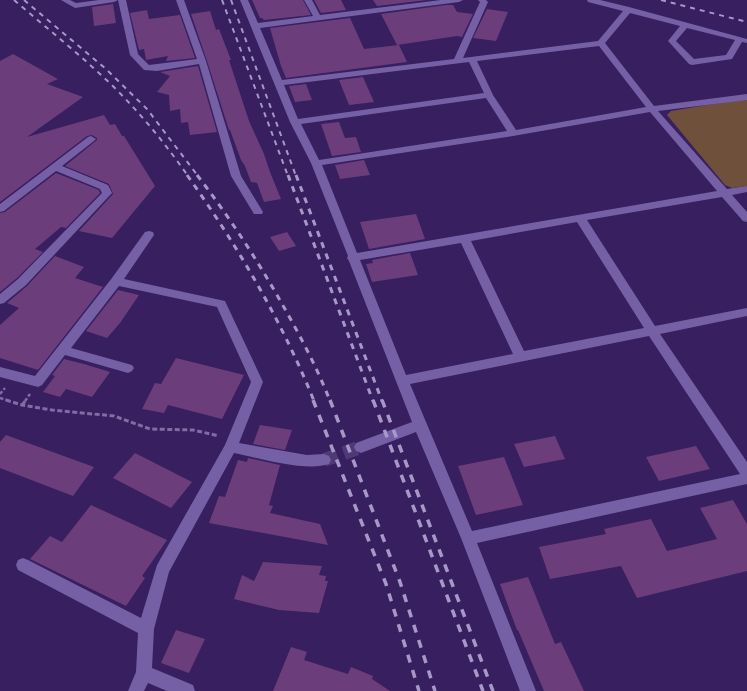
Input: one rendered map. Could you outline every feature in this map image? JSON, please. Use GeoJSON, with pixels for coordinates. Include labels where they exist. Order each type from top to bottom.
{"type":"FeatureCollection","features":[{"type":"Feature","properties":{"kind":"street"},"geometry":{"type":"LineString","coordinates":[[65,0],[75,6],[114,0]]}},
{"type":"Feature","properties":{"kind":"street"},"geometry":{"type":"LineString","coordinates":[[122,0],[134,55],[147,68],[157,68],[202,61]]}},
{"type":"Feature","properties":{"kind":"street"},"geometry":{"type":"LineString","coordinates":[[180,0],[202,61],[236,176],[258,212]]}},
{"type":"Feature","properties":{"kind":"street"},"geometry":{"type":"LineString","coordinates":[[244,0],[295,122],[316,163],[352,258],[468,538],[528,691]]}},
{"type":"Feature","properties":{"kind":"street"},"geometry":{"type":"LineString","coordinates":[[308,0],[317,17]]}},
{"type":"Feature","properties":{"kind":"street"},"geometry":{"type":"LineString","coordinates":[[254,26],[459,0]]}},
{"type":"Feature","properties":{"kind":"street"},"geometry":{"type":"LineString","coordinates":[[457,61],[484,2],[482,0]]}},
{"type":"Feature","properties":{"kind":"street"},"geometry":{"type":"LineString","coordinates":[[591,0],[744,40],[729,57],[692,62],[672,41],[685,25]]}},
{"type":"Feature","properties":{"kind":"street"},"geometry":{"type":"LineString","coordinates":[[280,84],[601,43],[629,10]]}},
{"type":"Feature","properties":{"kind":"street"},"geometry":{"type":"LineString","coordinates":[[601,43],[652,109],[747,219]]}},
{"type":"Feature","properties":{"kind":"street"},"geometry":{"type":"LineString","coordinates":[[472,59],[489,95],[513,133]]}},
{"type":"Feature","properties":{"kind":"street"},"geometry":{"type":"LineString","coordinates":[[295,122],[489,95]]}},
{"type":"Feature","properties":{"kind":"street"},"geometry":{"type":"LineString","coordinates":[[316,163],[513,133],[652,109],[747,97]]}},
{"type":"Feature","properties":{"kind":"street"},"geometry":{"type":"LineString","coordinates":[[0,209],[91,139]]}},
{"type":"Feature","properties":{"kind":"street"},"geometry":{"type":"LineString","coordinates":[[0,300],[22,282],[107,193],[104,187],[56,166]]}},
{"type":"Feature","properties":{"kind":"street"},"geometry":{"type":"LineString","coordinates":[[352,258],[747,189]]}},
{"type":"Feature","properties":{"kind":"street"},"geometry":{"type":"LineString","coordinates":[[580,218],[651,330],[747,474]]}},
{"type":"Feature","properties":{"kind":"street"},"geometry":{"type":"LineString","coordinates":[[0,372],[38,382],[116,281],[149,234]]}},
{"type":"Feature","properties":{"kind":"street"},"geometry":{"type":"LineString","coordinates":[[464,238],[520,356]]}},
{"type":"Feature","properties":{"kind":"street"},"geometry":{"type":"LineString","coordinates":[[116,281],[221,304],[257,382],[231,447],[162,570],[146,629],[144,673],[136,691]]}},
{"type":"Feature","properties":{"kind":"street"},"geometry":{"type":"LineString","coordinates":[[403,380],[747,312]]}},
{"type":"Feature","properties":{"kind":"street"},"geometry":{"type":"LineString","coordinates":[[63,350],[128,368]]}},
{"type":"Feature","properties":{"kind":"street"},"geometry":{"type":"LineString","coordinates":[[361,447],[420,425]]}},
{"type":"Feature","properties":{"kind":"street"},"geometry":{"type":"LineString","coordinates":[[231,447],[307,461],[324,460]]}},
{"type":"Feature","properties":{"kind":"street"},"geometry":{"type":"LineString","coordinates":[[468,538],[747,478]]}},
{"type":"Feature","properties":{"kind":"street"},"geometry":{"type":"LineString","coordinates":[[23,565],[146,629]]}},
{"type":"Feature","properties":{"kind":"street"},"geometry":{"type":"LineString","coordinates":[[144,673],[187,691]]}},
{"type":"Feature","properties":{"kind":"path"},"geometry":{"type":"LineString","coordinates":[[0,398],[22,405],[52,410],[114,416],[150,429],[193,430],[221,436],[231,447]]}},
{"type":"Feature","properties":{"kind":"shaded area"},"geometry":{"type":"Polygon","coordinates":[[[743,99],[747,100],[747,186],[732,188],[725,185],[667,115],[671,111],[743,99]]]}},
{"type":"Feature","properties":{"kind":"building"},"geometry":{"type":"Polygon","coordinates":[[[252,0],[303,0],[311,15],[264,20],[260,18],[252,0]]]}},
{"type":"Feature","properties":{"kind":"building"},"geometry":{"type":"Polygon","coordinates":[[[314,0],[341,0],[346,10],[321,13],[314,0]]]}},
{"type":"Feature","properties":{"kind":"building"},"geometry":{"type":"Polygon","coordinates":[[[373,0],[427,0],[377,6],[373,0]]]}},
{"type":"Feature","properties":{"kind":"building"},"geometry":{"type":"Polygon","coordinates":[[[113,4],[116,23],[94,26],[92,7],[113,4]]]}},
{"type":"Feature","properties":{"kind":"building"},"geometry":{"type":"Polygon","coordinates":[[[453,5],[457,12],[473,14],[462,37],[457,36],[397,45],[381,14],[453,5]]]}},
{"type":"Feature","properties":{"kind":"building"},"geometry":{"type":"Polygon","coordinates":[[[487,9],[508,12],[496,41],[473,38],[487,9]]]}},
{"type":"Feature","properties":{"kind":"building"},"geometry":{"type":"Polygon","coordinates":[[[147,10],[149,19],[180,15],[195,58],[166,61],[168,56],[146,60],[144,49],[139,50],[130,13],[147,10]]]}},
{"type":"Feature","properties":{"kind":"building"},"geometry":{"type":"Polygon","coordinates":[[[210,11],[216,30],[219,29],[231,60],[229,60],[249,121],[264,154],[281,199],[264,202],[257,183],[251,182],[229,130],[191,14],[210,11]]]}},
{"type":"Feature","properties":{"kind":"building"},"geometry":{"type":"Polygon","coordinates":[[[350,18],[364,49],[399,45],[407,62],[286,78],[270,28],[350,18]]]}},
{"type":"Feature","properties":{"kind":"building"},"geometry":{"type":"Polygon","coordinates":[[[13,54],[58,79],[47,84],[83,97],[27,137],[104,115],[110,125],[115,124],[122,136],[124,136],[155,186],[112,238],[79,231],[113,194],[109,184],[65,166],[97,140],[97,138],[92,135],[87,136],[0,202],[0,61],[13,54]]]}},
{"type":"Feature","properties":{"kind":"building"},"geometry":{"type":"Polygon","coordinates":[[[198,66],[217,132],[190,135],[188,122],[181,123],[180,109],[170,111],[169,95],[157,92],[170,76],[160,72],[198,66]]]}},
{"type":"Feature","properties":{"kind":"building"},"geometry":{"type":"Polygon","coordinates":[[[363,77],[374,102],[349,105],[339,80],[363,77]]]}},
{"type":"Feature","properties":{"kind":"building"},"geometry":{"type":"Polygon","coordinates":[[[306,84],[312,100],[295,102],[289,86],[306,84]]]}},
{"type":"Feature","properties":{"kind":"building"},"geometry":{"type":"Polygon","coordinates":[[[339,122],[345,138],[356,137],[361,152],[332,156],[321,124],[339,122]]]}},
{"type":"Feature","properties":{"kind":"building"},"geometry":{"type":"Polygon","coordinates":[[[364,160],[370,175],[340,179],[335,165],[364,160]]]}},
{"type":"Feature","properties":{"kind":"building"},"geometry":{"type":"Polygon","coordinates":[[[56,173],[99,190],[100,193],[66,228],[61,227],[35,249],[43,252],[17,278],[0,292],[0,213],[5,212],[56,173]]]}},
{"type":"Feature","properties":{"kind":"building"},"geometry":{"type":"Polygon","coordinates":[[[416,214],[425,239],[369,249],[360,222],[416,214]]]}},
{"type":"Feature","properties":{"kind":"building"},"geometry":{"type":"Polygon","coordinates":[[[287,232],[296,246],[279,251],[270,237],[287,232]]]}},
{"type":"Feature","properties":{"kind":"building"},"geometry":{"type":"Polygon","coordinates":[[[410,253],[418,275],[372,282],[366,264],[373,263],[372,260],[410,253]]]}},
{"type":"Feature","properties":{"kind":"building"},"geometry":{"type":"Polygon","coordinates":[[[55,256],[84,267],[75,278],[103,287],[38,370],[0,358],[0,325],[19,308],[7,303],[27,286],[55,256]]]}},
{"type":"Feature","properties":{"kind":"building"},"geometry":{"type":"Polygon","coordinates":[[[118,290],[139,295],[120,323],[107,338],[86,331],[118,290]]]}},
{"type":"Feature","properties":{"kind":"building"},"geometry":{"type":"Polygon","coordinates":[[[176,358],[244,375],[222,419],[168,405],[164,413],[142,409],[155,383],[161,384],[176,358]]]}},
{"type":"Feature","properties":{"kind":"building"},"geometry":{"type":"Polygon","coordinates":[[[64,359],[110,372],[92,397],[66,389],[60,397],[43,392],[55,376],[52,375],[64,359]]]}},
{"type":"Feature","properties":{"kind":"building"},"geometry":{"type":"Polygon","coordinates":[[[260,425],[292,430],[285,450],[253,444],[260,425]]]}},
{"type":"Feature","properties":{"kind":"building"},"geometry":{"type":"Polygon","coordinates":[[[6,435],[94,467],[73,496],[0,468],[0,442],[6,435]]]}},
{"type":"Feature","properties":{"kind":"building"},"geometry":{"type":"Polygon","coordinates":[[[555,436],[565,459],[524,467],[514,444],[555,436]]]}},
{"type":"Feature","properties":{"kind":"building"},"geometry":{"type":"Polygon","coordinates":[[[696,446],[710,469],[659,481],[646,457],[696,446]]]}},
{"type":"Feature","properties":{"kind":"building"},"geometry":{"type":"Polygon","coordinates":[[[135,453],[192,482],[171,508],[113,478],[135,453]]]}},
{"type":"Feature","properties":{"kind":"building"},"geometry":{"type":"Polygon","coordinates":[[[504,457],[523,505],[476,515],[458,466],[504,457]]]}},
{"type":"Feature","properties":{"kind":"building"},"geometry":{"type":"Polygon","coordinates":[[[248,458],[280,465],[269,505],[273,506],[270,513],[320,524],[328,545],[209,523],[219,496],[225,497],[238,460],[247,462],[248,458]]]}},
{"type":"Feature","properties":{"kind":"building"},"geometry":{"type":"Polygon","coordinates":[[[733,500],[747,524],[747,571],[637,598],[621,566],[550,579],[539,547],[606,534],[604,529],[651,519],[667,551],[717,539],[700,508],[733,500]]]}},
{"type":"Feature","properties":{"kind":"building"},"geometry":{"type":"Polygon","coordinates":[[[91,505],[167,540],[142,576],[145,578],[126,606],[30,559],[50,536],[62,542],[91,505]]]}},
{"type":"Feature","properties":{"kind":"building"},"geometry":{"type":"Polygon","coordinates":[[[263,562],[322,566],[319,575],[326,576],[325,581],[328,581],[319,613],[279,610],[234,599],[242,575],[254,581],[263,562]]]}},
{"type":"Feature","properties":{"kind":"building"},"geometry":{"type":"Polygon","coordinates":[[[528,577],[555,644],[561,642],[584,691],[544,691],[517,630],[500,584],[528,577]]]}},
{"type":"Feature","properties":{"kind":"building"},"geometry":{"type":"Polygon","coordinates":[[[176,630],[205,639],[189,673],[161,663],[176,630]]]}},
{"type":"Feature","properties":{"kind":"building"},"geometry":{"type":"Polygon","coordinates":[[[291,647],[307,652],[304,660],[348,674],[351,667],[373,676],[372,679],[390,691],[273,691],[291,647]]]}},
{"type":"Feature","properties":{"kind":"tunnel"},"geometry":{"type":"LineString","coordinates":[[324,460],[361,447]]}},
{"type":"Feature","properties":{"kind":"railway"},"geometry":{"type":"LineString","coordinates":[[14,0],[89,64],[124,97],[157,135],[188,176]]}},
{"type":"Feature","properties":{"kind":"railway"},"geometry":{"type":"LineString","coordinates":[[24,0],[106,69],[147,109],[198,176]]}},
{"type":"Feature","properties":{"kind":"railway"},"geometry":{"type":"LineString","coordinates":[[222,0],[288,176]]}},
{"type":"Feature","properties":{"kind":"railway"},"geometry":{"type":"LineString","coordinates":[[231,0],[296,176]]}},
{"type":"Feature","properties":{"kind":"railway"},"geometry":{"type":"LineString","coordinates":[[661,0],[747,22]]}},
{"type":"Feature","properties":{"kind":"railway"},"geometry":{"type":"LineString","coordinates":[[187,175],[241,256],[257,284],[288,342],[314,401]]}},
{"type":"Feature","properties":{"kind":"railway"},"geometry":{"type":"LineString","coordinates":[[197,175],[231,221],[252,253],[288,314],[330,401]]}},
{"type":"Feature","properties":{"kind":"railway"},"geometry":{"type":"LineString","coordinates":[[288,175],[373,401]]}},
{"type":"Feature","properties":{"kind":"railway"},"geometry":{"type":"LineString","coordinates":[[296,175],[382,401]]}},
{"type":"Feature","properties":{"kind":"railway"},"geometry":{"type":"LineString","coordinates":[[313,400],[386,584],[419,691]]}},
{"type":"Feature","properties":{"kind":"railway"},"geometry":{"type":"LineString","coordinates":[[330,400],[400,582],[435,691]]}},
{"type":"Feature","properties":{"kind":"railway"},"geometry":{"type":"LineString","coordinates":[[373,400],[483,691]]}},
{"type":"Feature","properties":{"kind":"railway"},"geometry":{"type":"LineString","coordinates":[[382,400],[493,691]]}}]}
